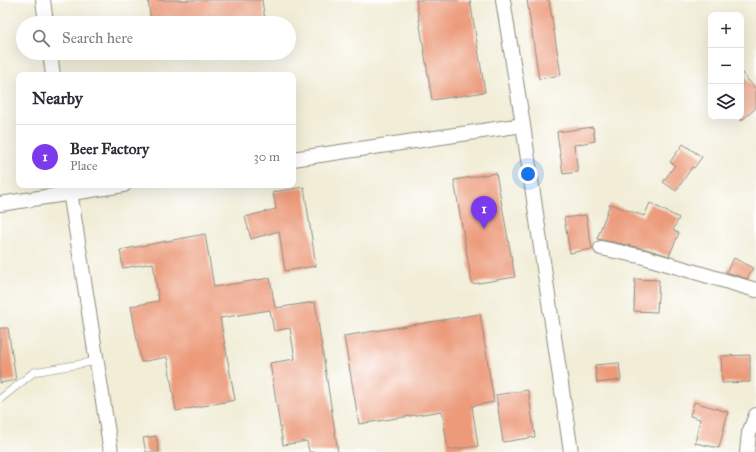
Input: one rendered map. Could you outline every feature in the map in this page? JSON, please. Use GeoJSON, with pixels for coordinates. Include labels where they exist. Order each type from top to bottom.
{"type":"FeatureCollection","features":[{"type":"Feature","properties":{"kind":"street"},"geometry":{"type":"LineString","coordinates":[[42,0],[45,16]]}},
{"type":"Feature","properties":{"kind":"street"},"geometry":{"type":"LineString","coordinates":[[503,0],[571,452]]}},
{"type":"Feature","properties":{"kind":"street"},"geometry":{"type":"LineString","coordinates":[[51,60],[53,72]]}},
{"type":"Feature","properties":{"kind":"street"},"geometry":{"type":"LineString","coordinates":[[296,159],[523,125]]}},
{"type":"Feature","properties":{"kind":"street"},"geometry":{"type":"LineString","coordinates":[[0,204],[70,189],[84,188]]}},
{"type":"Feature","properties":{"kind":"street"},"geometry":{"type":"LineString","coordinates":[[70,189],[111,452]]}},
{"type":"Feature","properties":{"kind":"street"},"geometry":{"type":"LineString","coordinates":[[601,248],[644,257],[756,290]]}},
{"type":"Feature","properties":{"kind":"street"},"geometry":{"type":"LineString","coordinates":[[747,452],[749,433],[756,415]]}},
{"type":"Feature","properties":{"kind":"lane"},"geometry":{"type":"LineString","coordinates":[[0,399],[34,372],[97,362]]}},
{"type":"Feature","properties":{"kind":"building"},"geometry":{"type":"Polygon","coordinates":[[[148,0],[262,0],[264,16],[150,16],[148,0]]]}},
{"type":"Feature","properties":{"kind":"building"},"geometry":{"type":"Polygon","coordinates":[[[416,0],[470,0],[485,92],[432,100],[416,0]]]}},
{"type":"Feature","properties":{"kind":"building"},"geometry":{"type":"Polygon","coordinates":[[[527,0],[549,0],[561,75],[539,79],[527,0]]]}},
{"type":"Feature","properties":{"kind":"building"},"geometry":{"type":"Polygon","coordinates":[[[744,75],[756,89],[756,108],[744,118],[744,75]]]}},
{"type":"Feature","properties":{"kind":"building"},"geometry":{"type":"Polygon","coordinates":[[[593,127],[595,141],[574,145],[578,172],[563,174],[557,132],[593,127]]]}},
{"type":"Feature","properties":{"kind":"building"},"geometry":{"type":"Polygon","coordinates":[[[683,144],[702,157],[694,168],[692,167],[676,191],[663,182],[675,165],[670,162],[683,144]]]}},
{"type":"Feature","properties":{"kind":"building"},"geometry":{"type":"Polygon","coordinates":[[[496,173],[515,277],[472,284],[454,180],[496,173]]]}},
{"type":"Feature","properties":{"kind":"building"},"geometry":{"type":"Polygon","coordinates":[[[304,187],[316,266],[285,271],[279,231],[251,239],[245,217],[276,209],[273,192],[304,187]]]}},
{"type":"Feature","properties":{"kind":"building"},"geometry":{"type":"Polygon","coordinates":[[[650,203],[679,218],[673,230],[679,233],[669,256],[646,249],[597,239],[610,204],[644,216],[650,203]]]}},
{"type":"Feature","properties":{"kind":"building"},"geometry":{"type":"Polygon","coordinates":[[[586,215],[592,249],[570,253],[564,218],[586,215]]]}},
{"type":"Feature","properties":{"kind":"building"},"geometry":{"type":"Polygon","coordinates":[[[205,234],[214,287],[270,278],[275,308],[315,302],[338,452],[309,452],[307,441],[283,445],[270,363],[295,359],[290,328],[274,331],[270,310],[220,318],[235,400],[176,411],[167,357],[141,362],[131,306],[159,301],[153,263],[123,268],[120,250],[205,234]]]}},
{"type":"Feature","properties":{"kind":"building"},"geometry":{"type":"Polygon","coordinates":[[[734,258],[753,268],[747,279],[726,272],[734,258]]]}},
{"type":"Feature","properties":{"kind":"building"},"geometry":{"type":"Polygon","coordinates":[[[635,279],[659,280],[657,312],[634,311],[635,279]]]}},
{"type":"Feature","properties":{"kind":"building"},"geometry":{"type":"Polygon","coordinates":[[[480,314],[494,402],[472,406],[478,446],[448,450],[442,411],[359,424],[344,336],[480,314]]]}},
{"type":"Feature","properties":{"kind":"building"},"geometry":{"type":"Polygon","coordinates":[[[0,328],[8,328],[16,380],[0,383],[0,328]]]}},
{"type":"Feature","properties":{"kind":"building"},"geometry":{"type":"Polygon","coordinates":[[[750,355],[750,382],[722,383],[721,356],[750,355]]]}},
{"type":"Feature","properties":{"kind":"building"},"geometry":{"type":"Polygon","coordinates":[[[619,363],[621,380],[597,383],[595,365],[619,363]]]}},
{"type":"Feature","properties":{"kind":"building"},"geometry":{"type":"Polygon","coordinates":[[[528,390],[535,437],[503,442],[496,395],[528,390]]]}},
{"type":"Feature","properties":{"kind":"building"},"geometry":{"type":"Polygon","coordinates":[[[694,402],[728,412],[719,448],[695,443],[700,419],[690,416],[694,402]]]}},
{"type":"Feature","properties":{"kind":"building"},"geometry":{"type":"Polygon","coordinates":[[[156,436],[159,452],[146,452],[143,438],[156,436]]]}},
{"type":"Feature","properties":{"kind":"place","name":"Beer Factory"},"geometry":{"type":"Point","coordinates":[484,229]}}]}
